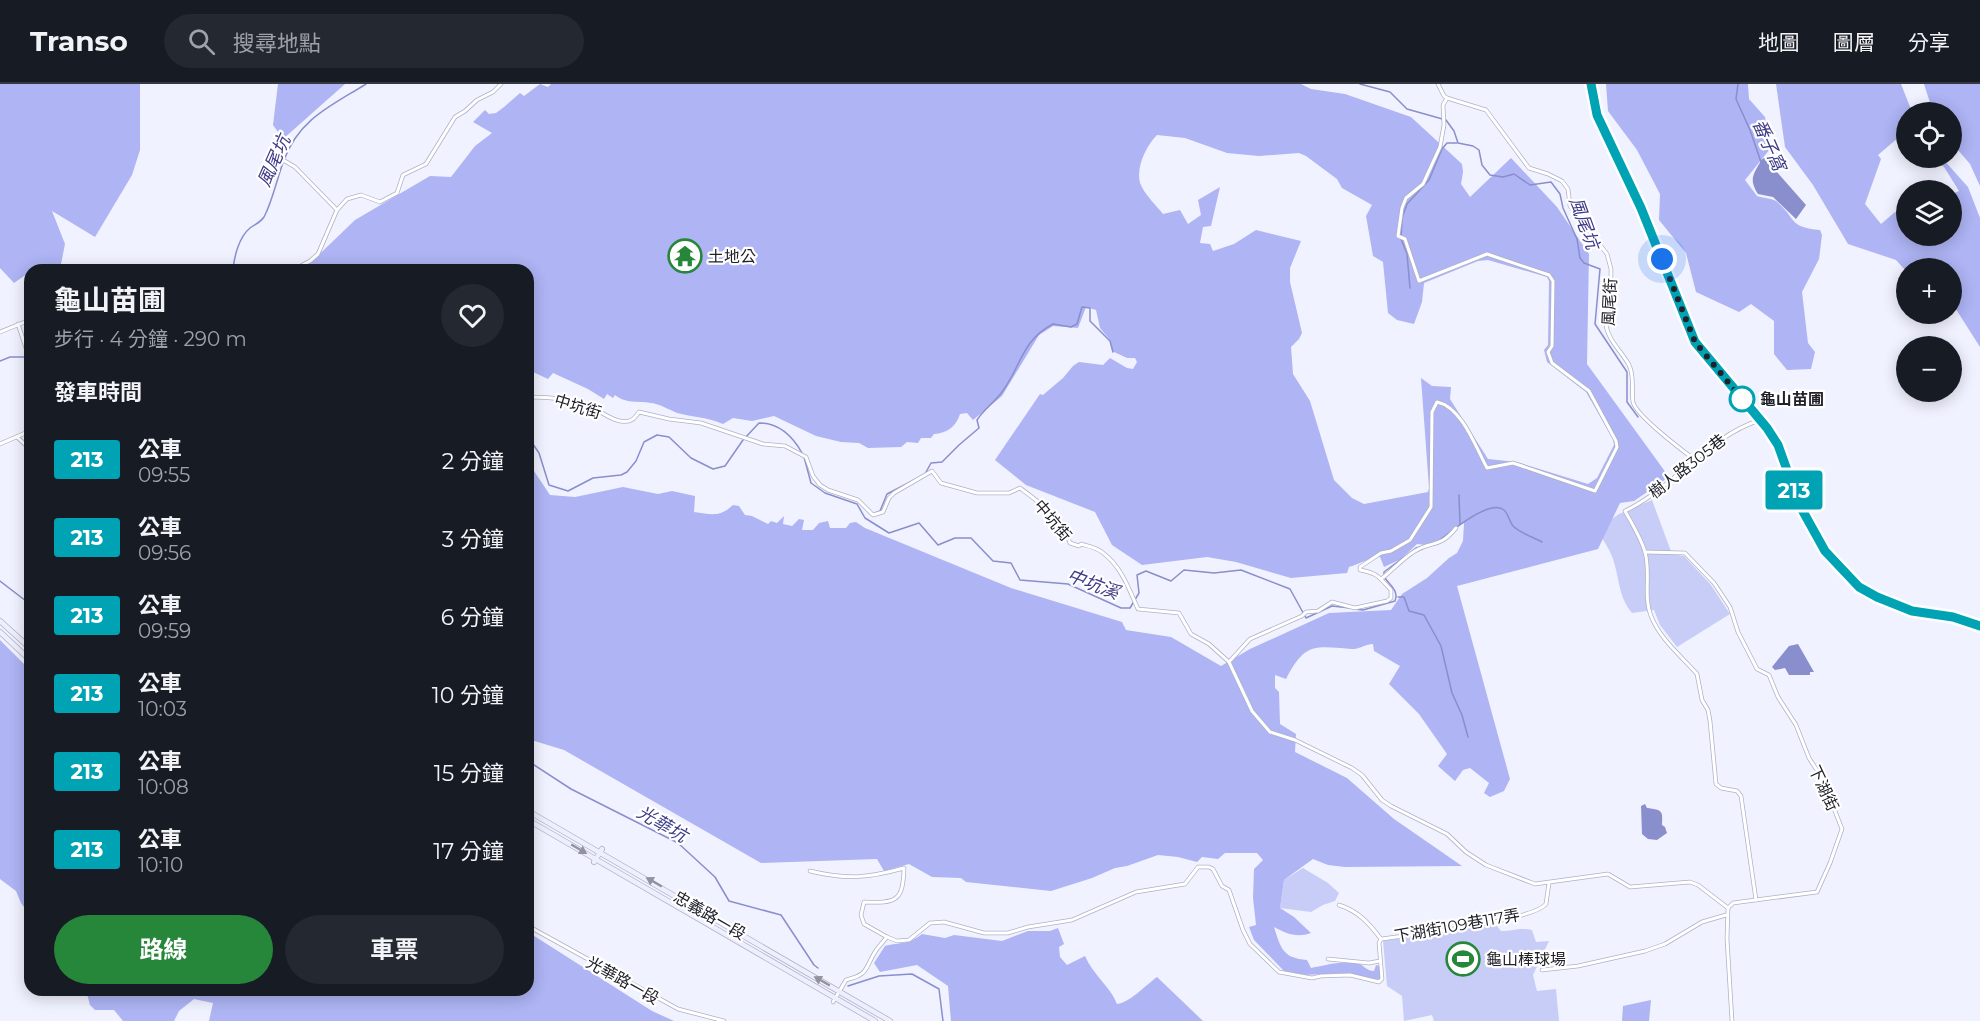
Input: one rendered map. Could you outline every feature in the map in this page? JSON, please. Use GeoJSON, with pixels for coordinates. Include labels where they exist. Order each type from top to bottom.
{"type":"FeatureCollection","features":[{"type":"Feature","properties":{"kind":"main road"},"geometry":{"type":"LineString","coordinates":[[1591,84],[1597,115],[1641,208],[1695,342],[1778,445],[1800,506],[1825,551],[1859,587],[1894,606],[1953,617],[1980,627]]}},
{"type":"Feature","properties":{"kind":"main road"},"geometry":{"type":"LineString","coordinates":[[0,621],[24,643]]}},
{"type":"Feature","properties":{"kind":"main road"},"geometry":{"type":"LineString","coordinates":[[0,632],[24,654]]}},
{"type":"Feature","properties":{"kind":"main road","name":"忠義路一段"},"geometry":{"type":"LineString","coordinates":[[534,814],[725,922],[890,1021]]}},
{"type":"Feature","properties":{"kind":"main road","name":"忠義路一段"},"geometry":{"type":"LineString","coordinates":[[534,824],[834,1000],[875,1021]]}},
{"type":"Feature","properties":{"kind":"main road"},"geometry":{"type":"LineString","coordinates":[[595,860],[601,850]]}},
{"type":"Feature","properties":{"kind":"main road"},"geometry":{"type":"LineString","coordinates":[[719,933],[725,922]]}},
{"type":"Feature","properties":{"kind":"street"},"geometry":{"type":"LineString","coordinates":[[304,264],[318,254],[337,210],[347,199],[355,195],[367,196],[380,202],[397,193],[403,175],[428,161],[455,117],[477,100],[493,92],[501,84]]}},
{"type":"Feature","properties":{"kind":"street"},"geometry":{"type":"LineString","coordinates":[[1229,662],[1250,639],[1302,616],[1306,612],[1318,610],[1332,602],[1355,608],[1387,601],[1392,596],[1384,577],[1360,570],[1360,567],[1381,553],[1391,551],[1410,540],[1431,507],[1432,412],[1437,402],[1445,404],[1457,413],[1487,468],[1513,463],[1595,491],[1617,447],[1589,391],[1552,363],[1548,352],[1552,346],[1553,281],[1549,275],[1487,254],[1419,281],[1405,239],[1398,236],[1402,208],[1406,198],[1423,184],[1440,147],[1444,125],[1443,105],[1447,98],[1438,84]]}},
{"type":"Feature","properties":{"kind":"street","name":"風尾街"},"geometry":{"type":"LineString","coordinates":[[1447,98],[1486,110],[1529,168],[1562,181],[1568,189],[1570,206],[1607,254],[1611,269],[1607,334],[1616,343],[1633,372],[1633,404],[1638,412],[1695,460]]}},
{"type":"Feature","properties":{"kind":"street"},"geometry":{"type":"LineString","coordinates":[[278,157],[295,167],[337,210]]}},
{"type":"Feature","properties":{"kind":"street"},"geometry":{"type":"LineString","coordinates":[[0,332],[24,322]]}},
{"type":"Feature","properties":{"kind":"street"},"geometry":{"type":"LineString","coordinates":[[18,324],[24,343]]}},
{"type":"Feature","properties":{"kind":"street","name":"中坑街"},"geometry":{"type":"LineString","coordinates":[[534,397],[550,397],[589,406],[621,420],[634,419],[639,412],[669,419],[692,420],[763,444],[785,446],[804,457],[820,485],[858,500],[872,514],[883,512],[889,498],[894,493],[932,471],[941,483],[976,493],[1009,493],[1020,488],[1039,500],[1063,529],[1070,543],[1102,551],[1125,579],[1138,609],[1179,614],[1191,634],[1209,644],[1229,662],[1252,711],[1270,732],[1327,754],[1362,775],[1382,800],[1447,834],[1466,852],[1486,865],[1535,884],[1549,884]]}},
{"type":"Feature","properties":{"kind":"street","name":"樹人路305巷"},"geometry":{"type":"LineString","coordinates":[[1645,552],[1625,511],[1666,486],[1725,435],[1760,420]]}},
{"type":"Feature","properties":{"kind":"street"},"geometry":{"type":"LineString","coordinates":[[0,444],[24,434]]}},
{"type":"Feature","properties":{"kind":"street"},"geometry":{"type":"LineString","coordinates":[[17,437],[24,443]]}},
{"type":"Feature","properties":{"kind":"street"},"geometry":{"type":"LineString","coordinates":[[1384,577],[1415,551],[1438,544],[1456,528]]}},
{"type":"Feature","properties":{"kind":"street"},"geometry":{"type":"LineString","coordinates":[[1645,552],[1649,612],[1668,643],[1697,674],[1702,700],[1708,710],[1710,721],[1716,784],[1721,788],[1737,790],[1741,796],[1756,900]]}},
{"type":"Feature","properties":{"kind":"street","name":"下湖街"},"geometry":{"type":"LineString","coordinates":[[1645,552],[1685,553],[1714,583],[1730,607],[1738,632],[1757,669],[1769,675],[1778,698],[1796,725],[1809,758],[1822,778],[1842,829],[1817,892],[1733,903],[1728,908]]}},
{"type":"Feature","properties":{"kind":"street"},"geometry":{"type":"LineString","coordinates":[[810,872],[837,877],[875,876],[904,868],[903,890],[897,897],[888,902],[864,902],[861,910],[864,924],[897,941],[909,940],[930,923],[951,923],[984,933],[1008,933],[1028,927],[1072,920],[1136,892],[1185,884],[1195,870],[1202,866],[1213,869],[1222,886],[1229,890],[1250,944],[1279,972],[1312,978],[1350,975],[1379,982],[1382,979],[1381,939],[1364,918],[1352,909],[1339,905]]}},
{"type":"Feature","properties":{"kind":"street"},"geometry":{"type":"LineString","coordinates":[[1549,884],[1608,874],[1630,887],[1690,882],[1704,889],[1728,908],[1726,915],[1732,1021]]}},
{"type":"Feature","properties":{"kind":"street","name":"下湖街109巷117弄"},"geometry":{"type":"LineString","coordinates":[[1381,939],[1497,921],[1536,911],[1546,904],[1549,884]]}},
{"type":"Feature","properties":{"kind":"street"},"geometry":{"type":"LineString","coordinates":[[1542,970],[1578,966],[1645,951],[1665,944],[1702,922],[1726,915]]}},
{"type":"Feature","properties":{"kind":"street","name":"光華路一段"},"geometry":{"type":"LineString","coordinates":[[534,929],[678,1010],[724,1021]]}},
{"type":"Feature","properties":{"kind":"street"},"geometry":{"type":"LineString","coordinates":[[834,1000],[846,980],[859,977],[866,972],[874,953],[887,937]]}},
{"type":"Feature","properties":{"kind":"street"},"geometry":{"type":"LineString","coordinates":[[1328,959],[1369,963],[1380,961]]}},
{"type":"Feature","properties":{"kind":"shaded area"},"geometry":{"type":"Polygon","coordinates":[[[0,84],[140,84],[140,150],[132,175],[95,237],[52,211],[65,244],[61,264],[24,264],[24,276],[14,283],[0,268],[0,84]]]}},
{"type":"Feature","properties":{"kind":"shaded area"},"geometry":{"type":"Polygon","coordinates":[[[278,84],[345,84],[283,139],[273,125],[278,84]]]}},
{"type":"Feature","properties":{"kind":"shaded area"},"geometry":{"type":"Polygon","coordinates":[[[540,84],[548,87],[551,84],[1301,84],[1311,89],[1345,94],[1411,117],[1462,164],[1461,184],[1470,197],[1511,158],[1557,207],[1589,254],[1587,364],[1669,477],[1634,501],[1620,503],[1598,549],[1457,586],[1510,779],[1504,791],[1490,797],[1484,793],[1489,783],[1470,768],[1463,770],[1455,781],[1438,766],[1447,754],[1419,714],[1389,684],[1400,666],[1374,651],[1373,644],[1354,649],[1327,647],[1311,649],[1299,659],[1286,679],[1275,675],[1275,688],[1279,692],[1280,724],[1296,734],[1295,752],[1347,778],[1394,819],[1462,866],[1345,867],[1328,865],[1313,859],[1284,880],[1280,908],[1311,933],[1292,934],[1274,927],[1284,951],[1293,957],[1307,960],[1311,968],[1351,963],[1374,971],[1376,965],[1380,966],[1380,979],[1373,980],[1349,973],[1303,975],[1284,971],[1254,940],[1249,927],[1256,925],[1253,898],[1254,869],[1263,860],[1257,853],[1225,853],[1218,859],[1202,857],[1197,862],[1158,855],[1051,891],[966,882],[961,878],[932,877],[909,864],[884,871],[877,859],[761,863],[564,750],[534,741],[534,471],[550,495],[575,497],[623,487],[658,494],[672,491],[695,496],[694,512],[715,514],[733,505],[739,506],[745,515],[768,524],[771,521],[777,523],[784,516],[783,524],[792,526],[799,519],[804,520],[802,530],[813,530],[819,523],[828,521],[830,528],[846,528],[850,523],[856,522],[865,528],[1011,588],[1122,622],[1126,630],[1171,637],[1221,666],[1250,649],[1329,613],[1391,610],[1402,594],[1427,578],[1457,553],[1463,541],[1464,523],[1455,527],[1441,541],[1430,545],[1417,544],[1401,559],[1384,567],[1380,557],[1349,567],[1347,573],[1291,578],[1236,562],[1207,557],[1142,565],[1112,545],[1095,512],[1026,485],[995,460],[1040,394],[1043,395],[1079,362],[1103,365],[1110,358],[1133,369],[1137,362],[1135,358],[1127,358],[1112,351],[1110,340],[1100,328],[1096,310],[1086,307],[1078,328],[1053,326],[1039,335],[1002,396],[973,420],[967,413],[960,414],[950,428],[934,434],[931,438],[921,438],[918,443],[907,442],[901,447],[868,448],[859,443],[841,442],[816,436],[774,416],[752,421],[733,418],[723,424],[706,418],[677,413],[656,404],[624,400],[615,395],[613,398],[607,394],[604,399],[553,373],[548,379],[534,372],[534,264],[309,264],[355,220],[430,176],[451,177],[475,146],[492,133],[473,122],[485,110],[489,114],[496,113],[520,93],[524,96],[540,84]],[[1157,135],[1149,145],[1141,164],[1140,183],[1163,214],[1180,210],[1188,224],[1201,215],[1198,200],[1220,187],[1211,226],[1203,227],[1200,243],[1210,244],[1213,251],[1234,244],[1256,230],[1301,241],[1290,268],[1290,282],[1302,333],[1291,347],[1293,374],[1310,401],[1334,480],[1352,498],[1364,504],[1428,492],[1421,378],[1432,386],[1451,387],[1450,399],[1488,459],[1517,462],[1588,484],[1597,478],[1614,445],[1613,439],[1586,392],[1547,362],[1544,350],[1548,345],[1549,281],[1547,277],[1488,260],[1478,261],[1424,283],[1422,302],[1414,324],[1397,320],[1388,313],[1383,262],[1373,256],[1366,216],[1372,205],[1342,188],[1337,179],[1299,153],[1259,156],[1227,153],[1185,138],[1157,135]]]}},
{"type":"Feature","properties":{"kind":"shaded area"},"geometry":{"type":"Polygon","coordinates":[[[1606,84],[1748,84],[1749,99],[1765,117],[1770,149],[1745,180],[1757,196],[1776,201],[1797,224],[1809,229],[1820,230],[1822,235],[1819,259],[1802,292],[1808,343],[1815,352],[1811,369],[1787,370],[1774,354],[1774,321],[1751,304],[1739,312],[1696,292],[1686,253],[1659,220],[1660,194],[1637,150],[1608,111],[1606,84]]]}},
{"type":"Feature","properties":{"kind":"shaded area"},"geometry":{"type":"Polygon","coordinates":[[[1776,84],[1901,84],[1908,102],[1896,102],[1896,140],[1878,155],[1881,159],[1865,204],[1881,224],[1896,212],[1896,246],[1962,246],[1962,180],[1968,187],[1980,218],[1980,347],[1962,319],[1962,258],[1896,258],[1896,260],[1848,244],[1813,185],[1785,147],[1776,84]]]}},
{"type":"Feature","properties":{"kind":"shaded area"},"geometry":{"type":"Polygon","coordinates":[[[1924,84],[1980,84],[1980,186],[1970,164],[1962,155],[1962,102],[1930,102],[1924,84]]]}},
{"type":"Feature","properties":{"kind":"shaded area"},"geometry":{"type":"Polygon","coordinates":[[[1772,155],[1777,172],[1806,205],[1796,219],[1773,197],[1758,194],[1753,184],[1755,172],[1762,159],[1772,155]]]}},
{"type":"Feature","properties":{"kind":"shaded area"},"geometry":{"type":"Polygon","coordinates":[[[1945,168],[1951,168],[1962,180],[1952,180],[1945,168]]]}},
{"type":"Feature","properties":{"kind":"shaded area"},"geometry":{"type":"Polygon","coordinates":[[[1652,500],[1672,554],[1684,556],[1711,585],[1730,614],[1677,647],[1660,625],[1654,610],[1632,613],[1627,607],[1611,555],[1596,530],[1619,514],[1652,500]]]}},
{"type":"Feature","properties":{"kind":"shaded area"},"geometry":{"type":"Polygon","coordinates":[[[0,640],[24,664],[24,907],[16,891],[0,879],[0,640]]]}},
{"type":"Feature","properties":{"kind":"shaded area"},"geometry":{"type":"Polygon","coordinates":[[[1798,644],[1814,672],[1810,672],[1810,675],[1789,675],[1785,668],[1775,670],[1772,667],[1789,646],[1798,644]]]}},
{"type":"Feature","properties":{"kind":"shaded area"},"geometry":{"type":"Polygon","coordinates":[[[1645,804],[1647,808],[1659,810],[1662,814],[1662,825],[1667,833],[1657,840],[1648,839],[1642,834],[1641,806],[1645,804]]]}},
{"type":"Feature","properties":{"kind":"shaded area"},"geometry":{"type":"Polygon","coordinates":[[[1303,868],[1328,883],[1339,893],[1335,901],[1311,912],[1280,908],[1284,880],[1303,868]]]}},
{"type":"Feature","properties":{"kind":"shaded area","name":"龜山棒球場"},"geometry":{"type":"Polygon","coordinates":[[[1495,924],[1501,931],[1532,930],[1536,942],[1549,941],[1533,975],[1537,991],[1556,989],[1559,1021],[1434,1021],[1432,1015],[1404,1021],[1402,996],[1387,986],[1383,941],[1495,924]]]}},
{"type":"Feature","properties":{"kind":"shaded area"},"geometry":{"type":"Polygon","coordinates":[[[1058,928],[1064,944],[1059,947],[1060,957],[1067,965],[1085,956],[1117,1004],[1132,997],[1157,977],[1203,1021],[951,1021],[948,986],[917,965],[880,972],[874,963],[885,946],[908,942],[922,934],[945,938],[954,935],[1002,941],[1028,931],[1050,931],[1058,928]]]}},
{"type":"Feature","properties":{"kind":"shaded area"},"geometry":{"type":"Polygon","coordinates":[[[534,936],[652,1011],[674,1021],[209,1021],[213,1003],[194,999],[179,1011],[174,1021],[123,1021],[114,1010],[95,1010],[90,1005],[88,996],[534,996],[534,936]]]}},
{"type":"Feature","properties":{"kind":"shaded area"},"geometry":{"type":"Polygon","coordinates":[[[1651,1000],[1649,1021],[1622,1021],[1623,1006],[1651,1000]]]}},
{"type":"Feature","properties":{"kind":"waterway","name":"風尾坑"},"geometry":{"type":"LineString","coordinates":[[234,264],[240,242],[246,232],[264,217],[284,160],[298,134],[318,115],[366,84]]}},
{"type":"Feature","properties":{"kind":"waterway","name":"風尾坑"},"geometry":{"type":"LineString","coordinates":[[1360,84],[1390,92],[1407,109],[1446,120],[1454,131],[1458,143],[1473,146],[1479,150],[1482,165],[1490,175],[1503,177],[1514,174],[1530,185],[1551,182],[1560,194],[1563,208],[1577,239],[1580,258],[1584,263],[1600,269],[1595,324],[1627,372],[1627,402],[1638,417]]}},
{"type":"Feature","properties":{"kind":"waterway","name":"番子窩"},"geometry":{"type":"LineString","coordinates":[[1738,84],[1736,99],[1761,162]]}},
{"type":"Feature","properties":{"kind":"waterway"},"geometry":{"type":"LineString","coordinates":[[1410,288],[1407,254],[1401,239],[1402,218],[1407,204],[1429,180],[1442,149],[1447,143],[1457,143]]}},
{"type":"Feature","properties":{"kind":"waterway"},"geometry":{"type":"LineString","coordinates":[[925,474],[931,463],[942,462],[979,428],[977,420],[1002,392],[1028,346],[1042,331],[1053,324],[1071,327],[1077,324],[1082,307],[1090,308],[1090,321],[1110,341],[1113,352]]}},
{"type":"Feature","properties":{"kind":"waterway","name":"中坑溪"},"geometry":{"type":"LineString","coordinates":[[0,361],[10,357],[24,357]]}},
{"type":"Feature","properties":{"kind":"waterway","name":"中坑溪"},"geometry":{"type":"LineString","coordinates":[[534,446],[539,453],[549,485],[568,491],[593,478],[621,475],[627,472],[636,461],[644,442],[657,435],[669,437],[691,458],[713,469],[725,466],[743,440],[759,423],[773,425],[785,432],[802,453]]}},
{"type":"Feature","properties":{"kind":"waterway","name":"中坑溪"},"geometry":{"type":"LineString","coordinates":[[804,457],[811,483],[825,493],[857,504],[865,518],[889,533],[919,523],[938,545],[955,538],[971,538],[993,561],[1011,563],[1020,580],[1068,584],[1121,608],[1130,608],[1139,593],[1137,575],[1146,571],[1171,581],[1184,570],[1214,573],[1241,570],[1290,589],[1306,618],[1332,606],[1350,608]]}},
{"type":"Feature","properties":{"kind":"waterway"},"geometry":{"type":"LineString","coordinates":[[875,513],[880,511],[887,494],[918,478]]}},
{"type":"Feature","properties":{"kind":"waterway"},"geometry":{"type":"LineString","coordinates":[[1459,495],[1460,524]]}},
{"type":"Feature","properties":{"kind":"waterway","name":"中坑溪"},"geometry":{"type":"LineString","coordinates":[[1439,541],[1480,512],[1498,508],[1505,511],[1516,528],[1542,542]]}},
{"type":"Feature","properties":{"kind":"waterway","name":"中坑溪"},"geometry":{"type":"LineString","coordinates":[[1384,574],[1420,547]]}},
{"type":"Feature","properties":{"kind":"waterway","name":"中坑溪"},"geometry":{"type":"LineString","coordinates":[[1355,609],[1363,610],[1395,601],[1395,591],[1385,578]]}},
{"type":"Feature","properties":{"kind":"waterway","name":"光華坑"},"geometry":{"type":"LineString","coordinates":[[0,581],[24,599]]}},
{"type":"Feature","properties":{"kind":"waterway"},"geometry":{"type":"LineString","coordinates":[[1398,597],[1404,597],[1409,611],[1424,615],[1441,646],[1452,693],[1462,715],[1468,737]]}},
{"type":"Feature","properties":{"kind":"waterway","name":"光華坑"},"geometry":{"type":"LineString","coordinates":[[534,765],[571,789],[678,843],[715,877],[729,901],[781,915],[818,968]]}},
{"type":"Feature","properties":{"kind":"waterway","name":"光華坑"},"geometry":{"type":"LineString","coordinates":[[848,986],[879,976],[912,974],[939,989],[943,1021]]}},
{"type":"Feature","properties":{"kind":"bus line","name":"213"},"geometry":{"type":"LineString","coordinates":[[1591,84],[1597,115],[1641,208],[1695,342],[1767,428],[1778,445],[1800,506],[1825,551],[1859,587],[1894,606],[1953,617],[1980,626]]}},
{"type":"Feature","properties":{"kind":"place","name":"土地公"},"geometry":{"type":"Point","coordinates":[685,256]}},
{"type":"Feature","properties":{"kind":"place","name":"龜山苗圃"},"geometry":{"type":"Point","coordinates":[1742,399]}},
{"type":"Feature","properties":{"kind":"place","name":"龜山棒球場"},"geometry":{"type":"Point","coordinates":[1463,959]}},
{"type":"Feature","properties":{"kind":"route"},"geometry":{"type":"LineString","coordinates":[[1662,259],[1695,342],[1742,399]]}}]}
